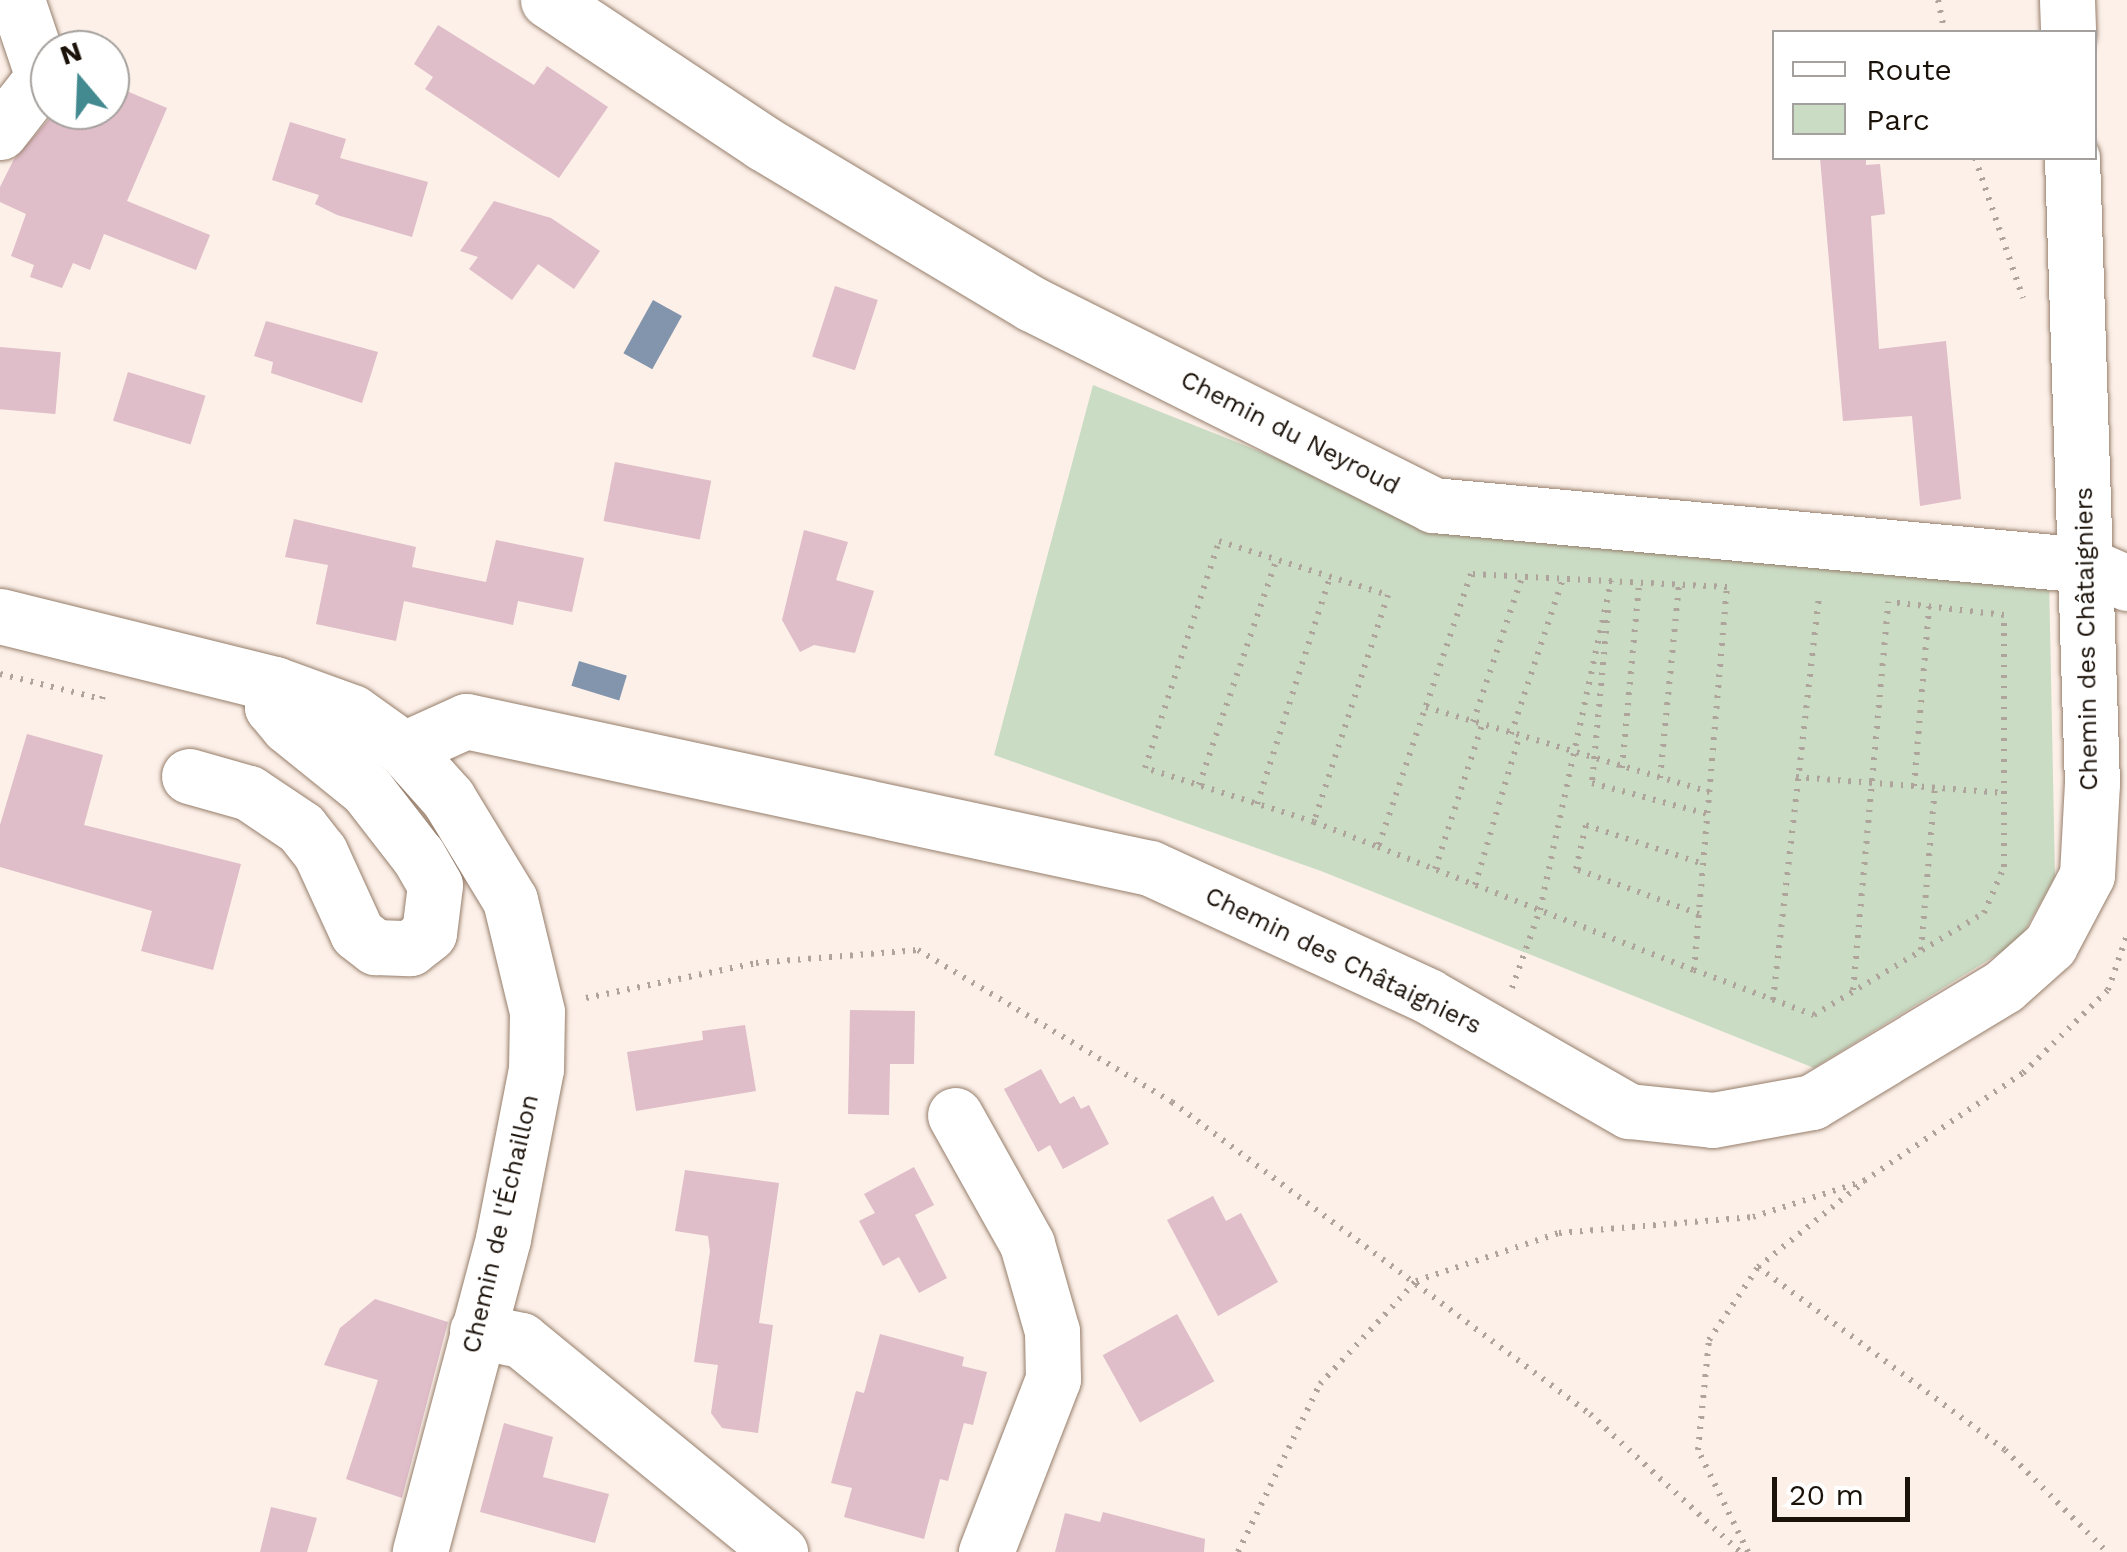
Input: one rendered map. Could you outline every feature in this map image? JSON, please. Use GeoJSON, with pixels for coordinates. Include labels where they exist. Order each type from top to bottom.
{"type":"FeatureCollection","features":[{"type":"Feature","properties":{"kind":"street"},"geometry":{"type":"LineString","coordinates":[[0,132],[43,76],[17,0]]}},
{"type":"Feature","properties":{"kind":"street","name":"Chemin du Neyroud"},"geometry":{"type":"LineString","coordinates":[[548,0],[763,143],[1032,304],[1433,505],[2106,574]]}},
{"type":"Feature","properties":{"kind":"street"},"geometry":{"type":"LineString","coordinates":[[2066,0],[2068,30]]}},
{"type":"Feature","properties":{"kind":"street","name":"Chemin des Châtaigniers"},"geometry":{"type":"LineString","coordinates":[[404,749],[466,721],[1150,868],[1493,1033],[1629,1111],[1713,1120],[1812,1102],[2004,986],[2050,946],[2087,875],[2106,574],[2072,160]]}},
{"type":"Feature","properties":{"kind":"street"},"geometry":{"type":"LineString","coordinates":[[0,616],[275,684],[352,712],[404,749]]}},
{"type":"Feature","properties":{"kind":"street"},"geometry":{"type":"LineString","coordinates":[[189,776],[249,793],[301,828],[320,852],[358,934],[374,947],[410,948],[429,933],[435,885],[418,856],[367,790],[288,726],[272,707],[275,684]]}},
{"type":"Feature","properties":{"kind":"street","name":"Chemin de l'Échaillon"},"geometry":{"type":"LineString","coordinates":[[404,749],[459,814],[510,900],[537,1012],[527,1125],[420,1552]]}},
{"type":"Feature","properties":{"kind":"street"},"geometry":{"type":"LineString","coordinates":[[955,1115],[1027,1244],[1052,1331],[1054,1379],[986,1552]]}},
{"type":"Feature","properties":{"kind":"street"},"geometry":{"type":"LineString","coordinates":[[477,1331],[520,1340],[780,1552]]}},
{"type":"Feature","properties":{"kind":"path"},"geometry":{"type":"LineString","coordinates":[[1938,0],[1946,30]]}},
{"type":"Feature","properties":{"kind":"path"},"geometry":{"type":"LineString","coordinates":[[1314,822],[1388,596],[1219,541],[1145,768],[1314,822],[1814,1015],[1984,913],[2004,867],[2004,615],[1870,600]]}},
{"type":"Feature","properties":{"kind":"path"},"geometry":{"type":"LineString","coordinates":[[1199,785],[1277,560]]}},
{"type":"Feature","properties":{"kind":"path"},"geometry":{"type":"LineString","coordinates":[[1378,847],[1472,574],[1727,587],[1694,970]]}},
{"type":"Feature","properties":{"kind":"path"},"geometry":{"type":"LineString","coordinates":[[1256,804],[1330,577]]}},
{"type":"Feature","properties":{"kind":"path"},"geometry":{"type":"LineString","coordinates":[[1435,870],[1522,577]]}},
{"type":"Feature","properties":{"kind":"path"},"geometry":{"type":"LineString","coordinates":[[1475,885],[1562,579]]}},
{"type":"Feature","properties":{"kind":"path"},"geometry":{"type":"LineString","coordinates":[[1493,1033],[1540,910],[1610,581]]}},
{"type":"Feature","properties":{"kind":"path"},"geometry":{"type":"LineString","coordinates":[[1610,581],[1592,783],[1708,814]]}},
{"type":"Feature","properties":{"kind":"path"},"geometry":{"type":"LineString","coordinates":[[1622,768],[1639,582]]}},
{"type":"Feature","properties":{"kind":"path"},"geometry":{"type":"LineString","coordinates":[[1660,778],[1679,585]]}},
{"type":"Feature","properties":{"kind":"path"},"geometry":{"type":"LineString","coordinates":[[1773,1000],[1815,593],[1833,595]]}},
{"type":"Feature","properties":{"kind":"path"},"geometry":{"type":"LineString","coordinates":[[1853,991],[1888,602]]}},
{"type":"Feature","properties":{"kind":"path"},"geometry":{"type":"LineString","coordinates":[[1914,786],[1929,606]]}},
{"type":"Feature","properties":{"kind":"path"},"geometry":{"type":"LineString","coordinates":[[1426,707],[1594,761],[1710,792]]}},
{"type":"Feature","properties":{"kind":"path"},"geometry":{"type":"LineString","coordinates":[[1796,777],[2004,793]]}},
{"type":"Feature","properties":{"kind":"path"},"geometry":{"type":"LineString","coordinates":[[1920,951],[1934,787]]}},
{"type":"Feature","properties":{"kind":"path"},"geometry":{"type":"LineString","coordinates":[[1699,914],[1576,870],[1586,826],[1704,864]]}},
{"type":"Feature","properties":{"kind":"path"},"geometry":{"type":"LineString","coordinates":[[1748,1552],[1698,1450],[1710,1340],[1758,1268],[1864,1181],[2023,1073],[2108,990],[2127,935]]}},
{"type":"Feature","properties":{"kind":"path"},"geometry":{"type":"LineString","coordinates":[[537,1012],[626,986],[756,962],[918,950],[1172,1102],[1590,1414],[1740,1552]]}},
{"type":"Feature","properties":{"kind":"path"},"geometry":{"type":"LineString","coordinates":[[1238,1552],[1320,1384],[1416,1281],[1559,1232],[1752,1217],[1864,1181]]}},
{"type":"Feature","properties":{"kind":"path"},"geometry":{"type":"LineString","coordinates":[[1758,1268],[2005,1450],[2106,1552]]}},
{"type":"Feature","properties":{"kind":"green space"},"geometry":{"type":"Polygon","coordinates":[[[1093,385],[1430,519],[2049,576],[2055,877],[2019,941],[1814,1068],[1321,871],[994,755],[1093,385]]]}},
{"type":"Feature","properties":{"kind":"water"},"geometry":{"type":"Polygon","coordinates":[[[653,300],[682,316],[652,369],[623,353],[653,300]]]}},
{"type":"Feature","properties":{"kind":"water"},"geometry":{"type":"Polygon","coordinates":[[[579,661],[627,676],[619,700],[571,686],[579,661]]]}},
{"type":"Feature","properties":{"kind":"building"},"geometry":{"type":"Polygon","coordinates":[[[438,25],[534,85],[547,66],[608,107],[559,178],[425,89],[433,77],[414,64],[438,25]]]}},
{"type":"Feature","properties":{"kind":"building"},"geometry":{"type":"Polygon","coordinates":[[[130,92],[167,108],[127,201],[210,235],[196,270],[104,234],[90,270],[73,263],[62,288],[30,277],[34,265],[11,256],[26,214],[0,202],[0,187],[14,159],[39,130],[130,130],[130,92]]]}},
{"type":"Feature","properties":{"kind":"building"},"geometry":{"type":"Polygon","coordinates":[[[290,122],[346,139],[340,158],[428,182],[412,237],[337,215],[315,204],[319,195],[272,180],[290,122]]]}},
{"type":"Feature","properties":{"kind":"building"},"geometry":{"type":"Polygon","coordinates":[[[1820,160],[1866,160],[1866,165],[1880,164],[1885,214],[1871,216],[1879,349],[1946,341],[1961,499],[1920,506],[1912,416],[1843,421],[1820,160]]]}},
{"type":"Feature","properties":{"kind":"building"},"geometry":{"type":"Polygon","coordinates":[[[494,201],[551,218],[600,251],[574,289],[538,264],[512,300],[469,269],[478,257],[460,251],[494,201]]]}},
{"type":"Feature","properties":{"kind":"building"},"geometry":{"type":"Polygon","coordinates":[[[835,286],[878,300],[855,370],[812,356],[835,286]]]}},
{"type":"Feature","properties":{"kind":"building"},"geometry":{"type":"Polygon","coordinates":[[[266,321],[378,352],[362,403],[271,373],[273,362],[254,356],[266,321]]]}},
{"type":"Feature","properties":{"kind":"building"},"geometry":{"type":"Polygon","coordinates":[[[0,347],[61,352],[55,414],[0,409],[0,347]]]}},
{"type":"Feature","properties":{"kind":"building"},"geometry":{"type":"Polygon","coordinates":[[[128,372],[205,396],[191,444],[113,421],[128,372]]]}},
{"type":"Feature","properties":{"kind":"building"},"geometry":{"type":"Polygon","coordinates":[[[615,462],[711,481],[700,540],[604,521],[615,462]]]}},
{"type":"Feature","properties":{"kind":"building"},"geometry":{"type":"Polygon","coordinates":[[[294,519],[416,547],[412,567],[486,582],[496,540],[584,558],[572,612],[518,601],[513,625],[404,601],[396,641],[316,624],[328,565],[285,557],[294,519]]]}},
{"type":"Feature","properties":{"kind":"building"},"geometry":{"type":"Polygon","coordinates":[[[804,530],[848,542],[836,580],[874,591],[855,653],[814,645],[800,652],[782,620],[804,530]]]}},
{"type":"Feature","properties":{"kind":"building"},"geometry":{"type":"Polygon","coordinates":[[[27,734],[103,755],[84,825],[241,864],[213,970],[141,951],[152,911],[0,867],[0,825],[27,734]]]}},
{"type":"Feature","properties":{"kind":"building"},"geometry":{"type":"Polygon","coordinates":[[[850,1010],[915,1011],[914,1064],[890,1064],[889,1115],[848,1114],[850,1010]]]}},
{"type":"Feature","properties":{"kind":"building"},"geometry":{"type":"Polygon","coordinates":[[[745,1025],[756,1091],[636,1111],[627,1052],[703,1040],[702,1031],[745,1025]]]}},
{"type":"Feature","properties":{"kind":"building"},"geometry":{"type":"Polygon","coordinates":[[[1041,1069],[1060,1104],[1074,1096],[1081,1109],[1089,1105],[1109,1144],[1063,1169],[1050,1145],[1038,1152],[1004,1089],[1041,1069]]]}},
{"type":"Feature","properties":{"kind":"building"},"geometry":{"type":"Polygon","coordinates":[[[914,1167],[934,1205],[915,1215],[947,1278],[919,1293],[899,1257],[883,1266],[859,1221],[875,1213],[864,1194],[914,1167]]]}},
{"type":"Feature","properties":{"kind":"building"},"geometry":{"type":"Polygon","coordinates":[[[685,1170],[779,1183],[759,1323],[773,1325],[758,1433],[722,1428],[711,1413],[718,1365],[694,1362],[710,1251],[708,1236],[675,1231],[685,1170]]]}},
{"type":"Feature","properties":{"kind":"building"},"geometry":{"type":"Polygon","coordinates":[[[1213,1196],[1226,1221],[1241,1213],[1278,1282],[1218,1316],[1167,1220],[1213,1196]]]}},
{"type":"Feature","properties":{"kind":"building"},"geometry":{"type":"Polygon","coordinates":[[[375,1299],[448,1322],[402,1498],[346,1479],[378,1380],[324,1365],[340,1328],[375,1299]]]}},
{"type":"Feature","properties":{"kind":"building"},"geometry":{"type":"Polygon","coordinates":[[[1177,1314],[1214,1381],[1140,1423],[1103,1355],[1177,1314]]]}},
{"type":"Feature","properties":{"kind":"building"},"geometry":{"type":"Polygon","coordinates":[[[880,1334],[964,1357],[962,1366],[987,1372],[973,1425],[964,1423],[948,1481],[940,1479],[924,1539],[844,1517],[852,1488],[831,1483],[856,1391],[864,1393],[880,1334]]]}},
{"type":"Feature","properties":{"kind":"building"},"geometry":{"type":"Polygon","coordinates":[[[504,1423],[553,1437],[543,1477],[609,1494],[595,1543],[480,1512],[504,1423]]]}},
{"type":"Feature","properties":{"kind":"building"},"geometry":{"type":"Polygon","coordinates":[[[271,1507],[317,1518],[307,1552],[260,1552],[271,1507]]]}},
{"type":"Feature","properties":{"kind":"building"},"geometry":{"type":"Polygon","coordinates":[[[1103,1512],[1205,1539],[1204,1552],[1055,1552],[1065,1513],[1100,1522],[1103,1512]]]}}]}
